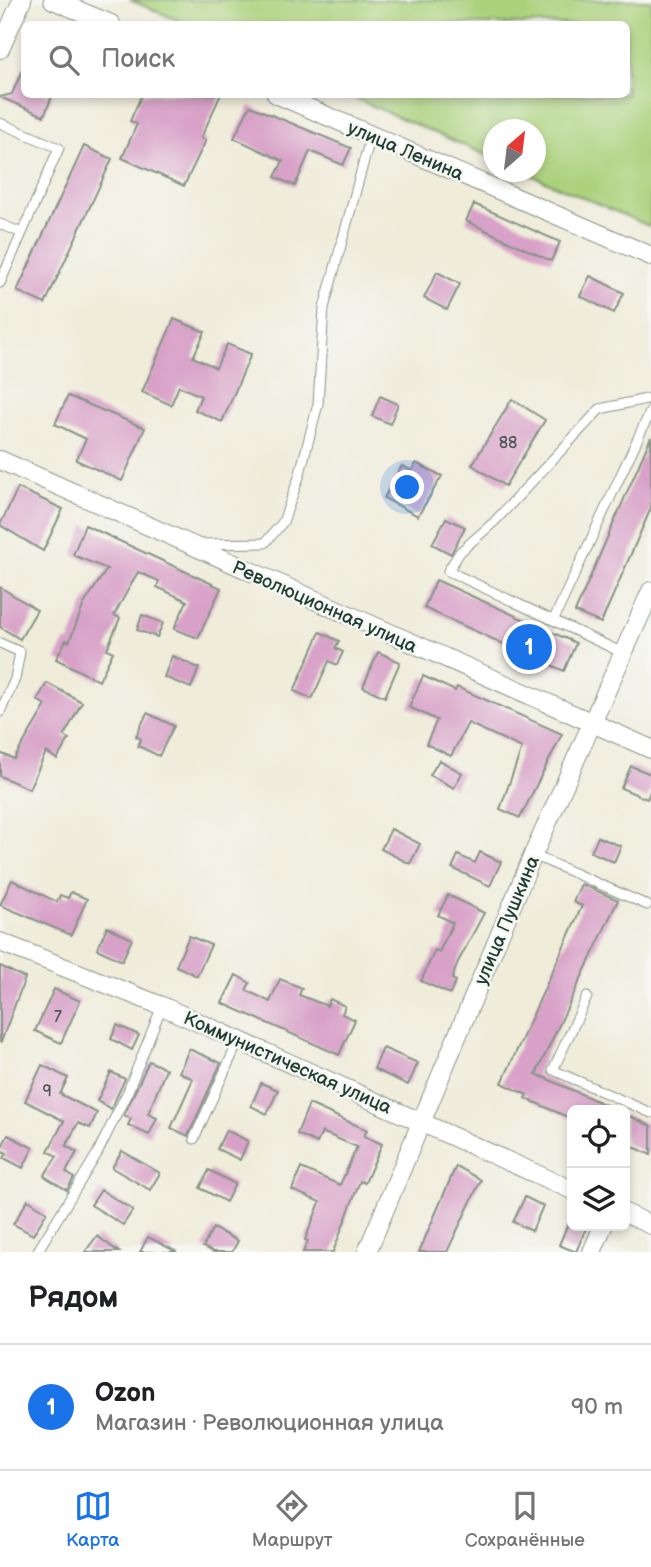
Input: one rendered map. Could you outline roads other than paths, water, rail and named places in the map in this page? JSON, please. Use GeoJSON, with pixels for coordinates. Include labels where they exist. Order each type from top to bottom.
{"type":"FeatureCollection","features":[{"type":"Feature","properties":{"kind":"street"},"geometry":{"type":"LineString","coordinates":[[0,49],[22,0]]}},
{"type":"Feature","properties":{"kind":"street"},"geometry":{"type":"LineString","coordinates":[[53,0],[104,21]]}},
{"type":"Feature","properties":{"kind":"street","name":"улица Ленина"},"geometry":{"type":"LineString","coordinates":[[285,98],[651,256]]}},
{"type":"Feature","properties":{"kind":"street","name":"Революционная улица"},"geometry":{"type":"LineString","coordinates":[[0,460],[651,749]]}},
{"type":"Feature","properties":{"kind":"street","name":"улица Пушкина"},"geometry":{"type":"LineString","coordinates":[[367,1252],[533,855],[651,592]]}},
{"type":"Feature","properties":{"kind":"street","name":"Коммунистическая улица"},"geometry":{"type":"LineString","coordinates":[[0,942],[162,1006],[567,1188]]}},
{"type":"Feature","properties":{"kind":"street"},"geometry":{"type":"LineString","coordinates":[[630,1215],[651,1225]]}},
{"type":"Feature","properties":{"kind":"street"},"geometry":{"type":"LineString","coordinates":[[592,1252],[601,1231]]}},
{"type":"Feature","properties":{"kind":"lane"},"geometry":{"type":"LineString","coordinates":[[0,123],[59,148],[0,283]]}},
{"type":"Feature","properties":{"kind":"lane"},"geometry":{"type":"LineString","coordinates":[[186,544],[265,543],[283,522],[299,477],[318,404],[324,309],[371,135]]}},
{"type":"Feature","properties":{"kind":"lane"},"geometry":{"type":"LineString","coordinates":[[0,224],[22,233]]}},
{"type":"Feature","properties":{"kind":"lane"},"geometry":{"type":"LineString","coordinates":[[623,653],[448,571],[460,552],[494,523],[600,409],[651,398]]}},
{"type":"Feature","properties":{"kind":"lane"},"geometry":{"type":"LineString","coordinates":[[554,619],[651,410]]}},
{"type":"Feature","properties":{"kind":"lane"},"geometry":{"type":"LineString","coordinates":[[0,643],[20,652],[15,679],[0,712]]}},
{"type":"Feature","properties":{"kind":"lane"},"geometry":{"type":"LineString","coordinates":[[533,855],[647,905]]}},
{"type":"Feature","properties":{"kind":"lane"},"geometry":{"type":"LineString","coordinates":[[587,997],[554,1070],[651,1113]]}},
{"type":"Feature","properties":{"kind":"lane"},"geometry":{"type":"LineString","coordinates":[[37,1252],[97,1154],[128,1091],[162,1006]]}},
{"type":"Feature","properties":{"kind":"lane"},"geometry":{"type":"LineString","coordinates":[[194,1139],[238,1042]]}},
{"type":"Feature","properties":{"kind":"place","name":"Ozon"},"geometry":{"type":"Point","coordinates":[529,647]}}]}
